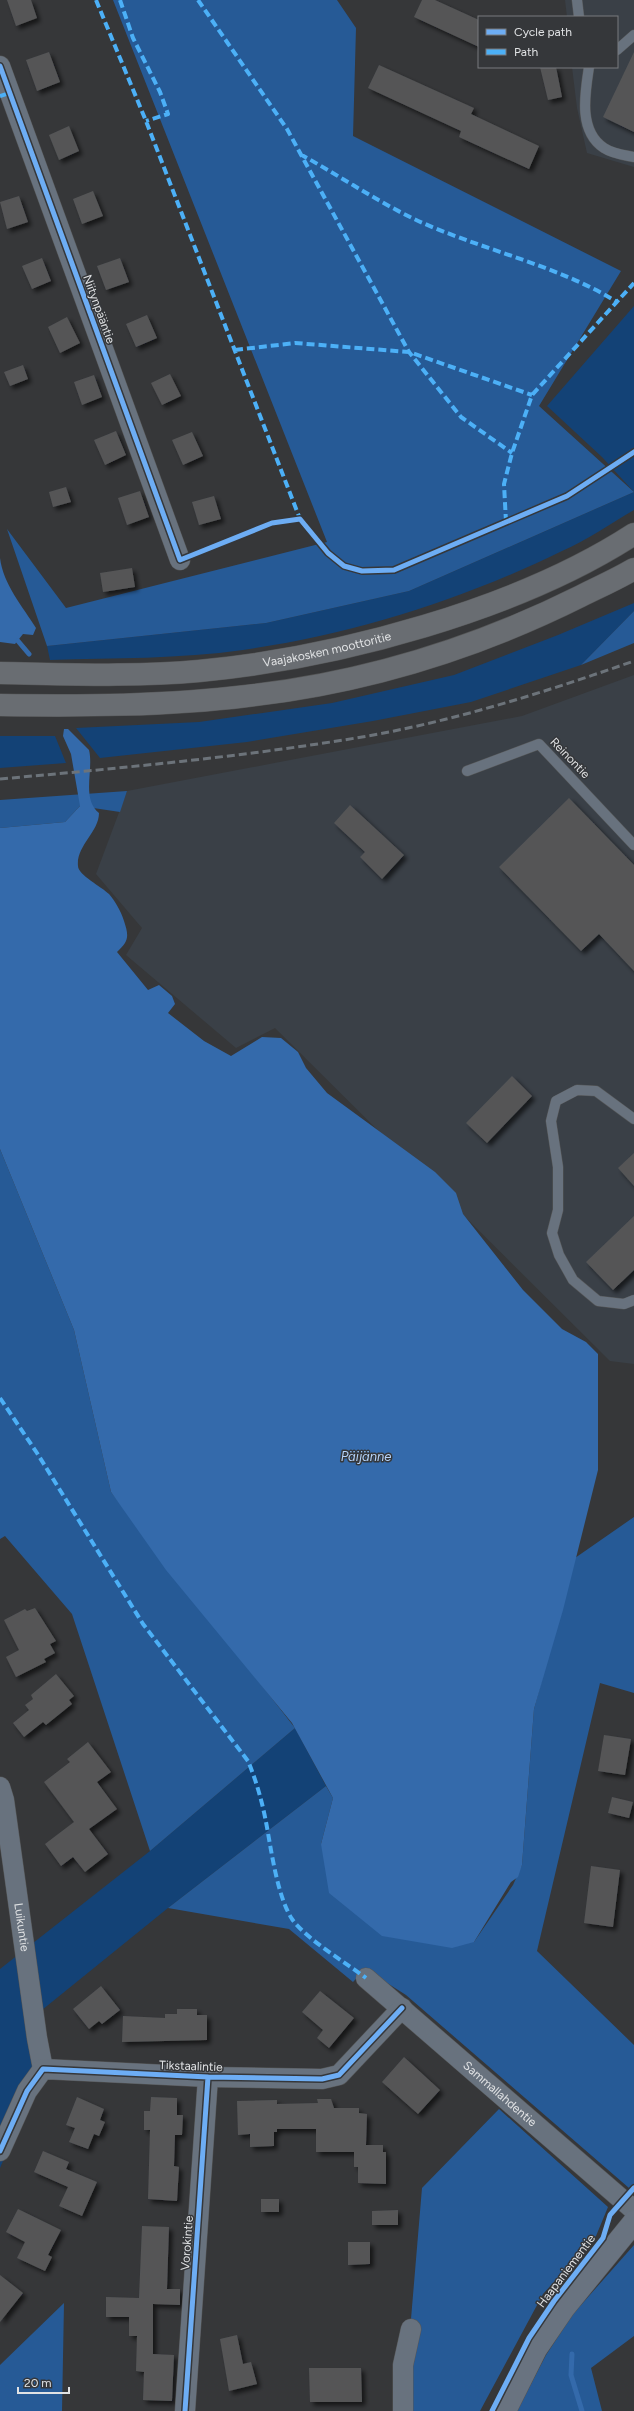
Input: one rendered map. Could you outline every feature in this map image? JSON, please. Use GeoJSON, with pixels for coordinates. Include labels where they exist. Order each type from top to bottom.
{"type":"FeatureCollection","features":[{"type":"Feature","properties":{"kind":"highway","name":"Vaajakosken moottoritie"},"geometry":{"type":"LineString","coordinates":[[0,673],[118,675],[198,671],[300,657],[403,631],[498,601],[552,578],[634,534]]}},
{"type":"Feature","properties":{"kind":"highway"},"geometry":{"type":"LineString","coordinates":[[0,705],[107,704],[241,697],[367,674],[418,661],[499,634],[549,612],[634,569]]}},
{"type":"Feature","properties":{"kind":"street","name":"Niitynpääntie"},"geometry":{"type":"LineString","coordinates":[[0,66],[180,560]]}},
{"type":"Feature","properties":{"kind":"street","name":"Luikuntie"},"geometry":{"type":"LineString","coordinates":[[0,1787],[4,1800],[37,2038],[43,2069]]}},
{"type":"Feature","properties":{"kind":"street","name":"Sammallahdentie"},"geometry":{"type":"LineString","coordinates":[[366,1978],[634,2210]]}},
{"type":"Feature","properties":{"kind":"street","name":"Tikstaalintie"},"geometry":{"type":"LineString","coordinates":[[43,2069],[208,2077],[322,2079],[339,2075],[402,2008]]}},
{"type":"Feature","properties":{"kind":"street"},"geometry":{"type":"LineString","coordinates":[[0,2151],[27,2091],[43,2069]]}},
{"type":"Feature","properties":{"kind":"street","name":"Vorokintie"},"geometry":{"type":"LineString","coordinates":[[186,2411],[208,2077]]}},
{"type":"Feature","properties":{"kind":"street","name":"Haapaniementie"},"geometry":{"type":"LineString","coordinates":[[505,2411],[536,2349],[564,2308],[634,2222]]}},
{"type":"Feature","properties":{"kind":"street"},"geometry":{"type":"LineString","coordinates":[[402,2411],[403,2365],[411,2329]]}},
{"type":"Feature","properties":{"kind":"lane"},"geometry":{"type":"LineString","coordinates":[[577,0],[579,16]]}},
{"type":"Feature","properties":{"kind":"lane"},"geometry":{"type":"LineString","coordinates":[[618,49],[634,36]]}},
{"type":"Feature","properties":{"kind":"lane"},"geometry":{"type":"LineString","coordinates":[[589,68],[585,106],[586,118],[592,137],[604,148],[634,157]]}},
{"type":"Feature","properties":{"kind":"lane","name":"Reinontie"},"geometry":{"type":"LineString","coordinates":[[467,771],[539,744],[634,845]]}},
{"type":"Feature","properties":{"kind":"lane"},"geometry":{"type":"LineString","coordinates":[[634,1119],[596,1091],[577,1090],[556,1101],[551,1120],[558,1167],[558,1210],[552,1232],[559,1254],[573,1280],[598,1301],[624,1304],[634,1300]]}},
{"type":"Feature","properties":{"kind":"shaded area"},"geometry":{"type":"Polygon","coordinates":[[[113,0],[337,0],[356,28],[353,136],[621,271],[539,406],[634,492],[409,591],[266,623],[47,646],[7,529],[66,608],[327,542],[113,0]]]}},
{"type":"Feature","properties":{"kind":"shaded area"},"geometry":{"type":"Polygon","coordinates":[[[565,0],[634,0],[634,167],[587,153],[577,108],[572,68],[618,68],[618,16],[567,16],[565,0]]]}},
{"type":"Feature","properties":{"kind":"shaded area"},"geometry":{"type":"Polygon","coordinates":[[[634,306],[634,492],[602,457],[547,406],[634,306]]]}},
{"type":"Feature","properties":{"kind":"shaded area"},"geometry":{"type":"Polygon","coordinates":[[[634,492],[634,510],[571,547],[486,585],[407,613],[366,625],[284,643],[219,653],[147,658],[50,660],[47,646],[266,623],[409,591],[634,492]]]}},
{"type":"Feature","properties":{"kind":"shaded area"},"geometry":{"type":"Polygon","coordinates":[[[634,603],[634,611],[581,665],[471,702],[373,721],[247,742],[100,758],[76,728],[199,722],[332,703],[454,675],[558,635],[634,603]]]}},
{"type":"Feature","properties":{"kind":"shaded area"},"geometry":{"type":"Polygon","coordinates":[[[634,611],[634,643],[581,665],[634,611]]]}},
{"type":"Feature","properties":{"kind":"shaded area"},"geometry":{"type":"Polygon","coordinates":[[[634,675],[634,1364],[610,1361],[275,1028],[236,1048],[126,955],[142,928],[96,874],[127,791],[522,716],[634,675]]]}},
{"type":"Feature","properties":{"kind":"shaded area"},"geometry":{"type":"Polygon","coordinates":[[[0,736],[55,736],[66,763],[0,768],[0,736]]]}},
{"type":"Feature","properties":{"kind":"shaded area"},"geometry":{"type":"Polygon","coordinates":[[[127,791],[120,812],[80,806],[65,822],[0,828],[0,800],[127,791]]]}},
{"type":"Feature","properties":{"kind":"shaded area"},"geometry":{"type":"Polygon","coordinates":[[[0,1149],[74,1330],[111,1492],[295,1728],[150,1851],[72,1614],[5,1536],[0,1539],[0,1149]]]}},
{"type":"Feature","properties":{"kind":"shaded area"},"geometry":{"type":"Polygon","coordinates":[[[634,1517],[634,1693],[600,1683],[537,1951],[634,2045],[634,2185],[629,2188],[406,1995],[365,1969],[353,1982],[289,1929],[168,1908],[326,1786],[333,1798],[321,1844],[474,1942],[513,1885],[522,1865],[534,1709],[575,1558],[634,1517]]]}},
{"type":"Feature","properties":{"kind":"shaded area"},"geometry":{"type":"Polygon","coordinates":[[[295,1728],[326,1786],[168,1908],[42,2010],[32,2093],[0,2168],[0,1969],[150,1851],[295,1728]]]}},
{"type":"Feature","properties":{"kind":"shaded area"},"geometry":{"type":"Polygon","coordinates":[[[499,2109],[608,2207],[596,2236],[543,2294],[480,2411],[409,2411],[409,2367],[419,2326],[411,2319],[422,2188],[499,2109]]]}},
{"type":"Feature","properties":{"kind":"shaded area"},"geometry":{"type":"Polygon","coordinates":[[[634,2245],[634,2336],[591,2368],[602,2411],[517,2411],[546,2355],[573,2314],[634,2245]]]}},
{"type":"Feature","properties":{"kind":"shaded area"},"geometry":{"type":"Polygon","coordinates":[[[64,2303],[62,2411],[0,2411],[0,2365],[64,2303]]]}},
{"type":"Feature","properties":{"kind":"water"},"geometry":{"type":"Polygon","coordinates":[[[0,558],[9,586],[36,628],[33,635],[23,634],[15,644],[0,642],[0,558]]]}},
{"type":"Feature","properties":{"kind":"water","name":"Päijänne"},"geometry":{"type":"Polygon","coordinates":[[[64,729],[68,729],[89,750],[89,792],[94,807],[99,813],[98,820],[80,852],[78,859],[79,870],[86,877],[106,891],[118,906],[126,926],[127,938],[124,945],[117,952],[148,990],[159,985],[172,996],[175,1004],[168,1013],[204,1041],[231,1056],[262,1037],[281,1038],[298,1052],[306,1068],[327,1093],[435,1172],[456,1193],[463,1214],[523,1290],[562,1329],[586,1342],[598,1354],[598,1470],[563,1610],[534,1709],[522,1865],[518,1877],[511,1882],[474,1942],[452,1948],[382,1936],[329,1893],[321,1844],[333,1798],[292,1723],[166,1570],[111,1492],[74,1330],[0,1149],[0,828],[65,822],[80,806],[71,754],[63,736],[64,729]]]}},
{"type":"Feature","properties":{"kind":"building"},"geometry":{"type":"Polygon","coordinates":[[[7,0],[31,0],[37,18],[16,26],[7,0]]]}},
{"type":"Feature","properties":{"kind":"building"},"geometry":{"type":"Polygon","coordinates":[[[422,0],[435,0],[478,20],[478,47],[414,17],[422,0]]]}},
{"type":"Feature","properties":{"kind":"building"},"geometry":{"type":"Polygon","coordinates":[[[49,52],[60,82],[37,91],[26,60],[49,52]]]}},
{"type":"Feature","properties":{"kind":"building"},"geometry":{"type":"Polygon","coordinates":[[[634,52],[634,132],[603,117],[634,52]]]}},
{"type":"Feature","properties":{"kind":"building"},"geometry":{"type":"Polygon","coordinates":[[[379,65],[474,108],[471,114],[539,146],[529,169],[459,137],[461,131],[368,88],[379,65]]]}},
{"type":"Feature","properties":{"kind":"building"},"geometry":{"type":"Polygon","coordinates":[[[540,68],[556,68],[562,97],[548,100],[540,68]]]}},
{"type":"Feature","properties":{"kind":"building"},"geometry":{"type":"Polygon","coordinates":[[[69,126],[79,151],[59,160],[49,135],[69,126]]]}},
{"type":"Feature","properties":{"kind":"building"},"geometry":{"type":"Polygon","coordinates":[[[93,191],[103,216],[82,224],[73,199],[93,191]]]}},
{"type":"Feature","properties":{"kind":"building"},"geometry":{"type":"Polygon","coordinates":[[[19,196],[28,222],[7,229],[0,202],[19,196]]]}},
{"type":"Feature","properties":{"kind":"building"},"geometry":{"type":"Polygon","coordinates":[[[42,258],[51,281],[32,289],[22,266],[42,258]]]}},
{"type":"Feature","properties":{"kind":"building"},"geometry":{"type":"Polygon","coordinates":[[[120,258],[129,282],[106,290],[97,266],[120,258]]]}},
{"type":"Feature","properties":{"kind":"building"},"geometry":{"type":"Polygon","coordinates":[[[147,315],[157,338],[136,347],[126,324],[147,315]]]}},
{"type":"Feature","properties":{"kind":"building"},"geometry":{"type":"Polygon","coordinates":[[[67,317],[80,343],[60,353],[48,327],[67,317]]]}},
{"type":"Feature","properties":{"kind":"building"},"geometry":{"type":"Polygon","coordinates":[[[23,365],[28,379],[10,386],[4,372],[23,365]]]}},
{"type":"Feature","properties":{"kind":"building"},"geometry":{"type":"Polygon","coordinates":[[[170,374],[181,396],[162,405],[151,383],[170,374]]]}},
{"type":"Feature","properties":{"kind":"building"},"geometry":{"type":"Polygon","coordinates":[[[94,375],[102,397],[82,405],[74,382],[94,375]]]}},
{"type":"Feature","properties":{"kind":"building"},"geometry":{"type":"Polygon","coordinates":[[[116,431],[126,455],[105,465],[94,440],[116,431]]]}},
{"type":"Feature","properties":{"kind":"building"},"geometry":{"type":"Polygon","coordinates":[[[192,432],[203,456],[183,465],[172,440],[192,432]]]}},
{"type":"Feature","properties":{"kind":"building"},"geometry":{"type":"Polygon","coordinates":[[[66,487],[71,502],[53,507],[49,492],[66,487]]]}},
{"type":"Feature","properties":{"kind":"building"},"geometry":{"type":"Polygon","coordinates":[[[140,491],[149,517],[127,525],[118,498],[140,491]]]}},
{"type":"Feature","properties":{"kind":"building"},"geometry":{"type":"Polygon","coordinates":[[[214,496],[221,519],[199,525],[192,502],[214,496]]]}},
{"type":"Feature","properties":{"kind":"building"},"geometry":{"type":"Polygon","coordinates":[[[132,568],[135,587],[103,592],[100,573],[132,568]]]}},
{"type":"Feature","properties":{"kind":"building"},"geometry":{"type":"Polygon","coordinates":[[[569,798],[634,865],[634,971],[599,934],[581,951],[499,867],[569,798]]]}},
{"type":"Feature","properties":{"kind":"building"},"geometry":{"type":"Polygon","coordinates":[[[350,805],[404,855],[382,879],[360,857],[365,852],[334,823],[350,805]]]}},
{"type":"Feature","properties":{"kind":"building"},"geometry":{"type":"Polygon","coordinates":[[[512,1076],[532,1096],[487,1143],[466,1123],[512,1076]]]}},
{"type":"Feature","properties":{"kind":"building"},"geometry":{"type":"Polygon","coordinates":[[[634,1153],[634,1186],[618,1168],[634,1153]]]}},
{"type":"Feature","properties":{"kind":"building"},"geometry":{"type":"Polygon","coordinates":[[[634,1216],[634,1270],[613,1290],[586,1262],[634,1216]]]}},
{"type":"Feature","properties":{"kind":"building"},"geometry":{"type":"Polygon","coordinates":[[[35,1608],[56,1641],[50,1644],[55,1653],[44,1659],[46,1662],[16,1677],[6,1657],[19,1650],[4,1620],[25,1609],[27,1611],[35,1608]]]}},
{"type":"Feature","properties":{"kind":"building"},"geometry":{"type":"Polygon","coordinates":[[[56,1674],[74,1696],[69,1700],[72,1704],[46,1725],[43,1722],[24,1737],[13,1723],[29,1710],[25,1705],[33,1699],[31,1695],[56,1674]]]}},
{"type":"Feature","properties":{"kind":"building"},"geometry":{"type":"Polygon","coordinates":[[[604,1735],[631,1739],[625,1775],[598,1771],[604,1735]]]}},
{"type":"Feature","properties":{"kind":"building"},"geometry":{"type":"Polygon","coordinates":[[[88,1742],[111,1772],[97,1782],[117,1809],[89,1829],[108,1854],[85,1872],[73,1857],[61,1866],[45,1844],[74,1822],[44,1782],[70,1762],[67,1759],[88,1742]]]}},
{"type":"Feature","properties":{"kind":"building"},"geometry":{"type":"Polygon","coordinates":[[[612,1797],[633,1802],[629,1818],[608,1813],[612,1797]]]}},
{"type":"Feature","properties":{"kind":"building"},"geometry":{"type":"Polygon","coordinates":[[[591,1866],[620,1870],[613,1927],[584,1923],[591,1866]]]}},
{"type":"Feature","properties":{"kind":"building"},"geometry":{"type":"Polygon","coordinates":[[[101,1986],[120,2010],[102,2024],[99,2021],[89,2029],[73,2009],[101,1986]]]}},
{"type":"Feature","properties":{"kind":"building"},"geometry":{"type":"Polygon","coordinates":[[[320,1991],[354,2018],[329,2048],[317,2038],[323,2030],[302,2012],[320,1991]]]}},
{"type":"Feature","properties":{"kind":"building"},"geometry":{"type":"Polygon","coordinates":[[[177,2009],[197,2009],[197,2015],[207,2015],[207,2040],[122,2042],[123,2016],[165,2018],[165,2014],[177,2014],[177,2009]]]}},
{"type":"Feature","properties":{"kind":"building"},"geometry":{"type":"Polygon","coordinates":[[[404,2057],[440,2090],[418,2114],[382,2082],[404,2057]]]}},
{"type":"Feature","properties":{"kind":"building"},"geometry":{"type":"Polygon","coordinates":[[[77,2097],[104,2109],[100,2120],[105,2122],[99,2136],[94,2134],[88,2149],[69,2142],[75,2128],[66,2125],[77,2097]]]}},
{"type":"Feature","properties":{"kind":"building"},"geometry":{"type":"Polygon","coordinates":[[[151,2097],[177,2098],[177,2115],[183,2115],[182,2135],[175,2135],[174,2166],[179,2167],[177,2201],[148,2199],[150,2130],[144,2130],[144,2111],[150,2111],[151,2097]]]}},
{"type":"Feature","properties":{"kind":"building"},"geometry":{"type":"Polygon","coordinates":[[[317,2099],[331,2099],[334,2108],[359,2108],[359,2113],[367,2114],[366,2145],[383,2145],[383,2152],[386,2152],[386,2184],[358,2183],[358,2167],[354,2167],[354,2152],[316,2152],[316,2129],[277,2129],[277,2132],[274,2132],[274,2146],[250,2147],[250,2134],[238,2135],[237,2101],[277,2100],[277,2104],[318,2103],[317,2099]]]}},
{"type":"Feature","properties":{"kind":"building"},"geometry":{"type":"Polygon","coordinates":[[[43,2151],[69,2162],[66,2169],[97,2182],[82,2216],[59,2206],[68,2187],[34,2172],[43,2151]]]}},
{"type":"Feature","properties":{"kind":"building"},"geometry":{"type":"Polygon","coordinates":[[[261,2199],[279,2199],[279,2212],[261,2212],[261,2199]]]}},
{"type":"Feature","properties":{"kind":"building"},"geometry":{"type":"Polygon","coordinates":[[[18,2209],[61,2230],[48,2255],[52,2257],[45,2271],[17,2258],[25,2242],[6,2232],[18,2209]]]}},
{"type":"Feature","properties":{"kind":"building"},"geometry":{"type":"Polygon","coordinates":[[[398,2210],[398,2225],[372,2225],[372,2211],[398,2210]]]}},
{"type":"Feature","properties":{"kind":"building"},"geometry":{"type":"Polygon","coordinates":[[[142,2226],[169,2227],[167,2289],[180,2289],[180,2305],[153,2304],[153,2354],[174,2355],[172,2401],[143,2400],[144,2372],[136,2371],[137,2336],[129,2336],[129,2317],[106,2317],[106,2297],[139,2298],[142,2226]]]}},
{"type":"Feature","properties":{"kind":"building"},"geometry":{"type":"Polygon","coordinates":[[[348,2242],[370,2242],[370,2264],[348,2265],[348,2242]]]}},
{"type":"Feature","properties":{"kind":"building"},"geometry":{"type":"Polygon","coordinates":[[[0,2275],[23,2293],[0,2322],[0,2275]]]}},
{"type":"Feature","properties":{"kind":"building"},"geometry":{"type":"Polygon","coordinates":[[[237,2335],[243,2364],[251,2362],[257,2384],[229,2391],[220,2339],[237,2335]]]}},
{"type":"Feature","properties":{"kind":"building"},"geometry":{"type":"Polygon","coordinates":[[[309,2368],[361,2368],[362,2402],[310,2402],[309,2368]]]}},
{"type":"Feature","properties":{"kind":"waterway"},"geometry":{"type":"LineString","coordinates":[[18,641],[29,654]]}},
{"type":"Feature","properties":{"kind":"waterway"},"geometry":{"type":"LineString","coordinates":[[572,2354],[571,2375],[582,2411]]}},
{"type":"Feature","properties":{"kind":"railway"},"geometry":{"type":"LineString","coordinates":[[0,779],[227,756],[362,737],[431,723],[500,705],[634,661]]}},
{"type":"Feature","properties":{"kind":"marked path"},"geometry":{"type":"LineString","coordinates":[[96,0],[146,121],[300,519]]}},
{"type":"Feature","properties":{"kind":"marked path"},"geometry":{"type":"LineString","coordinates":[[120,0],[133,38],[160,92],[168,114],[146,121]]}},
{"type":"Feature","properties":{"kind":"marked path"},"geometry":{"type":"LineString","coordinates":[[198,0],[287,129],[409,352],[461,417],[512,453]]}},
{"type":"Feature","properties":{"kind":"marked path"},"geometry":{"type":"LineString","coordinates":[[0,96],[10,93]]}},
{"type":"Feature","properties":{"kind":"marked path"},"geometry":{"type":"LineString","coordinates":[[300,154],[385,204],[414,219],[439,230],[544,267],[594,289],[617,302]]}},
{"type":"Feature","properties":{"kind":"marked path"},"geometry":{"type":"LineString","coordinates":[[506,522],[504,484],[512,453],[532,395],[634,283]]}},
{"type":"Feature","properties":{"kind":"marked path"},"geometry":{"type":"LineString","coordinates":[[235,350],[295,343],[409,352],[532,395]]}},
{"type":"Feature","properties":{"kind":"marked path"},"geometry":{"type":"LineString","coordinates":[[0,1398],[37,1453],[143,1624],[248,1761],[263,1806],[278,1885],[282,1898],[292,1919],[298,1927],[316,1942],[366,1978]]}},
{"type":"Feature","properties":{"kind":"cycle path"},"geometry":{"type":"LineString","coordinates":[[0,66],[180,560],[272,523],[300,519],[328,553],[344,566],[362,571],[394,570],[567,496],[634,452]]}},
{"type":"Feature","properties":{"kind":"cycle path"},"geometry":{"type":"LineString","coordinates":[[0,2151],[27,2091],[43,2069],[208,2077],[322,2079],[339,2075],[402,2008]]}},
{"type":"Feature","properties":{"kind":"cycle path"},"geometry":{"type":"LineString","coordinates":[[185,2411],[208,2077]]}},
{"type":"Feature","properties":{"kind":"cycle path"},"geometry":{"type":"LineString","coordinates":[[492,2411],[529,2338],[554,2301],[603,2238],[610,2215],[634,2188]]}}]}
